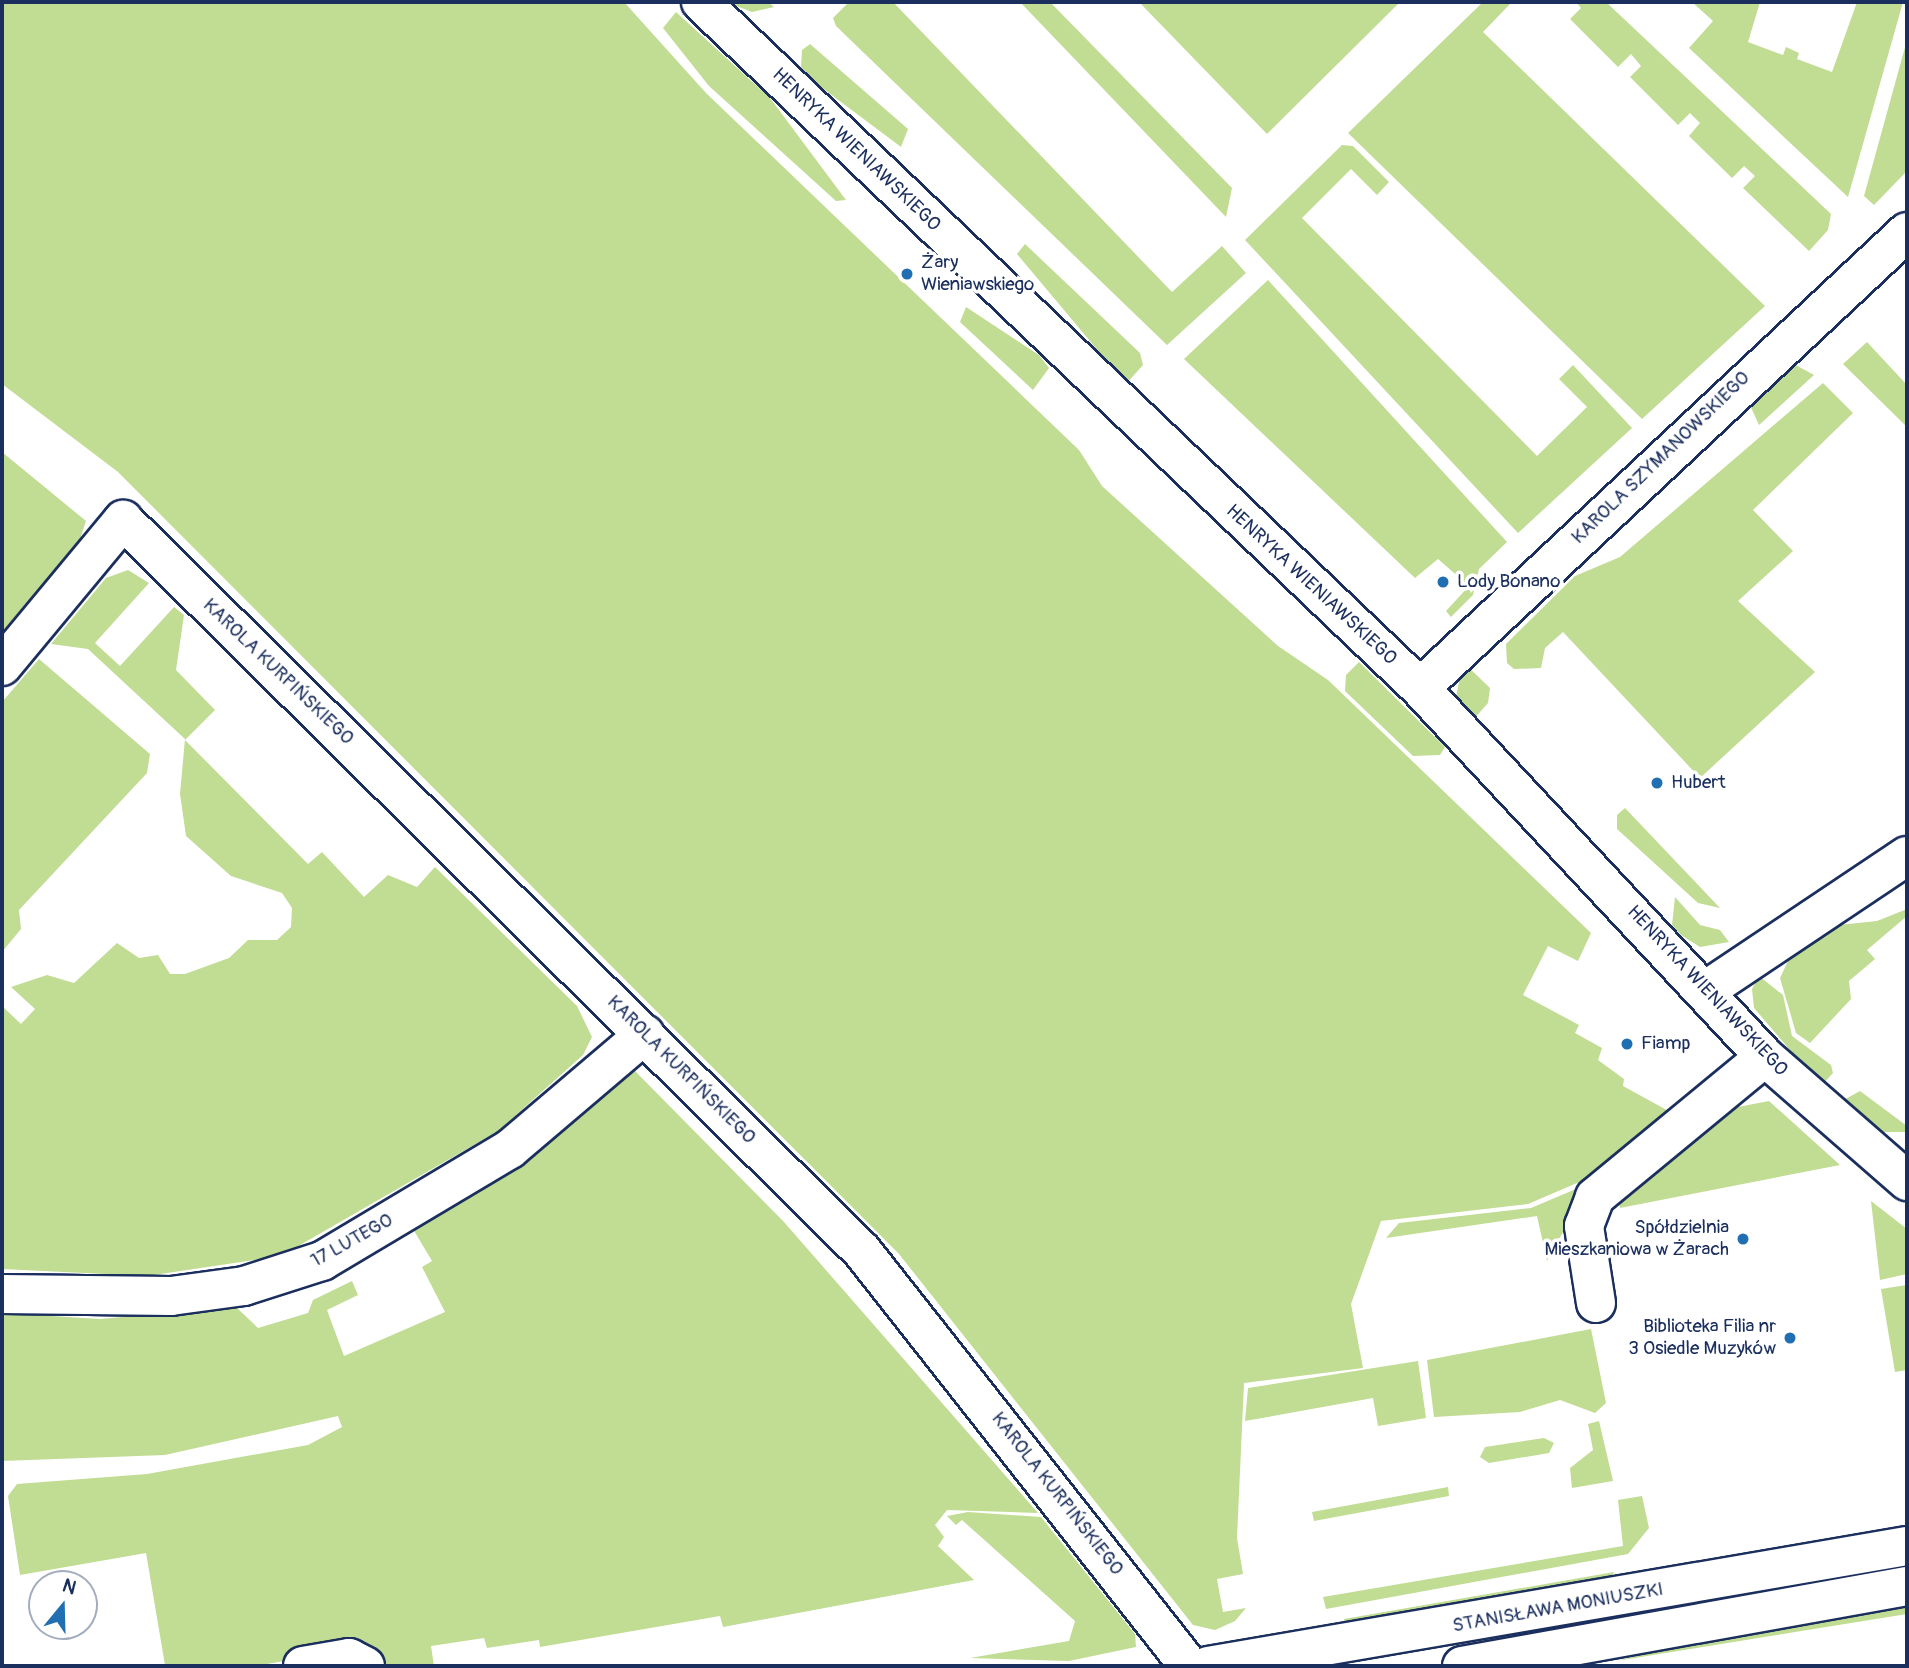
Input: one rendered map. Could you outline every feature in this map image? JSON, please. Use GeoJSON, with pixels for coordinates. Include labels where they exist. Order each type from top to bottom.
{"type":"FeatureCollection","features":[{"type":"Feature","properties":{"kind":"street","name":"HENRYKA WIENIAWSKIEGO"},"geometry":{"type":"LineString","coordinates":[[701,2],[1420,688],[1708,989],[1765,1057],[1907,1181]]}},
{"type":"Feature","properties":{"kind":"street","name":"KAROLA SZYMANOWSKIEGO"},"geometry":{"type":"LineString","coordinates":[[1420,688],[1907,232]]}},
{"type":"Feature","properties":{"kind":"street","name":"KAROLA KURPIŃSKIEGO"},"geometry":{"type":"LineString","coordinates":[[2,666],[123,520],[645,1034],[896,1289],[1189,1666]]}},
{"type":"Feature","properties":{"kind":"street"},"geometry":{"type":"LineString","coordinates":[[1708,989],[1907,856]]}},
{"type":"Feature","properties":{"kind":"street","name":"17 LUTEGO"},"geometry":{"type":"LineString","coordinates":[[2,1294],[171,1296],[244,1286],[322,1262],[510,1149],[645,1034]]}},
{"type":"Feature","properties":{"kind":"street"},"geometry":{"type":"LineString","coordinates":[[1596,1303],[1584,1226],[1595,1197],[1765,1057]]}},
{"type":"Feature","properties":{"kind":"street","name":"STANISŁAWA MONIUSZKI"},"geometry":{"type":"LineString","coordinates":[[1208,1666],[1907,1546]]}},
{"type":"Feature","properties":{"kind":"street","name":"STANISŁAWA MONIUSZKI"},"geometry":{"type":"LineString","coordinates":[[1464,1666],[1907,1586]]}},
{"type":"Feature","properties":{"kind":"street"},"geometry":{"type":"LineString","coordinates":[[303,1666],[349,1658],[365,1666]]}},
{"type":"Feature","properties":{"kind":"green space"},"geometry":{"type":"Polygon","coordinates":[[[2,2],[624,2],[706,93],[1079,450],[1102,486],[1278,646],[1328,680],[1591,933],[1578,961],[1548,946],[1523,995],[1579,1025],[1575,1033],[1602,1048],[1598,1060],[1624,1079],[1623,1086],[1674,1114],[1619,1165],[1528,1204],[1381,1221],[1351,1304],[1363,1368],[1244,1383],[1237,1538],[1243,1574],[1217,1579],[1223,1612],[1246,1608],[1235,1621],[1215,1630],[1193,1625],[899,1254],[118,472],[2,384],[2,2]]]}},
{"type":"Feature","properties":{"kind":"green space"},"geometry":{"type":"Polygon","coordinates":[[[726,2],[768,2],[774,7],[752,12],[726,2]]]}},
{"type":"Feature","properties":{"kind":"green space"},"geometry":{"type":"Polygon","coordinates":[[[849,2],[893,2],[1172,292],[1222,246],[1246,273],[1167,345],[836,26],[833,18],[849,2]]]}},
{"type":"Feature","properties":{"kind":"green space"},"geometry":{"type":"Polygon","coordinates":[[[1020,2],[1050,2],[1232,188],[1226,217],[1020,2]]]}},
{"type":"Feature","properties":{"kind":"green space"},"geometry":{"type":"Polygon","coordinates":[[[1139,2],[1400,2],[1267,134],[1139,2]]]}},
{"type":"Feature","properties":{"kind":"green space"},"geometry":{"type":"Polygon","coordinates":[[[1483,2],[1512,2],[1483,32],[1765,306],[1642,419],[1348,133],[1483,2]]]}},
{"type":"Feature","properties":{"kind":"green space"},"geometry":{"type":"Polygon","coordinates":[[[1576,2],[1606,2],[1831,214],[1828,230],[1809,251],[1743,188],[1755,176],[1744,166],[1732,178],[1689,136],[1700,123],[1690,113],[1678,125],[1630,77],[1641,66],[1631,54],[1618,67],[1570,19],[1581,8],[1576,2]]]}},
{"type":"Feature","properties":{"kind":"green space"},"geometry":{"type":"Polygon","coordinates":[[[1692,2],[1760,2],[1748,42],[1783,55],[1786,47],[1799,53],[1797,59],[1832,72],[1857,2],[1903,2],[1848,197],[1689,48],[1713,21],[1692,2]]]}},
{"type":"Feature","properties":{"kind":"green space"},"geometry":{"type":"Polygon","coordinates":[[[676,12],[770,98],[846,200],[836,201],[709,86],[663,28],[676,12]]]}},
{"type":"Feature","properties":{"kind":"green space"},"geometry":{"type":"Polygon","coordinates":[[[1907,40],[1907,171],[1874,205],[1864,196],[1907,40]]]}},
{"type":"Feature","properties":{"kind":"green space"},"geometry":{"type":"Polygon","coordinates":[[[810,44],[908,129],[901,147],[809,78],[801,67],[802,50],[810,44]]]}},
{"type":"Feature","properties":{"kind":"green space"},"geometry":{"type":"Polygon","coordinates":[[[1342,145],[1353,146],[1389,182],[1377,195],[1351,169],[1302,218],[1537,456],[1587,407],[1559,379],[1573,365],[1632,428],[1518,533],[1245,240],[1342,145]]]}},
{"type":"Feature","properties":{"kind":"green space"},"geometry":{"type":"Polygon","coordinates":[[[1025,244],[1140,353],[1143,365],[1126,384],[1017,254],[1025,244]]]}},
{"type":"Feature","properties":{"kind":"green space"},"geometry":{"type":"Polygon","coordinates":[[[1268,280],[1507,542],[1479,569],[1473,595],[1451,617],[1446,611],[1469,586],[1438,559],[1415,578],[1184,359],[1268,280]]]}},
{"type":"Feature","properties":{"kind":"green space"},"geometry":{"type":"Polygon","coordinates":[[[966,307],[1039,355],[1049,368],[1033,390],[960,322],[966,307]]]}},
{"type":"Feature","properties":{"kind":"green space"},"geometry":{"type":"Polygon","coordinates":[[[1867,342],[1907,385],[1907,427],[1843,364],[1867,342]]]}},
{"type":"Feature","properties":{"kind":"green space"},"geometry":{"type":"Polygon","coordinates":[[[1792,363],[1814,375],[1759,425],[1749,403],[1792,363]]]}},
{"type":"Feature","properties":{"kind":"green space"},"geometry":{"type":"Polygon","coordinates":[[[1823,383],[1853,413],[1753,510],[1793,551],[1738,601],[1815,672],[1700,778],[1563,632],[1545,648],[1541,668],[1514,669],[1507,663],[1506,644],[1575,576],[1620,557],[1823,383]]]}},
{"type":"Feature","properties":{"kind":"green space"},"geometry":{"type":"Polygon","coordinates":[[[2,452],[86,521],[80,539],[2,632],[2,452]]]}},
{"type":"Feature","properties":{"kind":"green space"},"geometry":{"type":"Polygon","coordinates":[[[128,570],[149,583],[95,643],[120,666],[174,607],[184,615],[176,670],[215,710],[185,740],[308,864],[322,852],[364,897],[388,875],[417,887],[435,867],[577,1006],[592,1037],[583,1055],[498,1131],[281,1256],[147,1276],[2,1269],[2,1006],[21,1024],[35,1009],[11,987],[47,975],[74,983],[117,943],[139,958],[158,955],[170,974],[185,974],[229,958],[248,940],[277,940],[291,927],[292,908],[282,893],[231,876],[186,836],[180,794],[185,739],[88,649],[51,644],[106,578],[128,570]]]}},
{"type":"Feature","properties":{"kind":"green space"},"geometry":{"type":"Polygon","coordinates":[[[39,659],[150,754],[147,773],[19,910],[21,929],[2,952],[2,702],[39,659]]]}},
{"type":"Feature","properties":{"kind":"green space"},"geometry":{"type":"Polygon","coordinates":[[[1359,662],[1445,747],[1440,755],[1413,756],[1345,691],[1346,675],[1359,662]]]}},
{"type":"Feature","properties":{"kind":"green space"},"geometry":{"type":"Polygon","coordinates":[[[1463,662],[1490,688],[1488,703],[1472,721],[1456,697],[1463,662]]]}},
{"type":"Feature","properties":{"kind":"green space"},"geometry":{"type":"Polygon","coordinates":[[[1625,808],[1720,908],[1698,903],[1617,829],[1617,815],[1625,808]]]}},
{"type":"Feature","properties":{"kind":"green space"},"geometry":{"type":"Polygon","coordinates":[[[1675,897],[1700,925],[1720,930],[1729,942],[1700,947],[1681,935],[1672,925],[1675,897]]]}},
{"type":"Feature","properties":{"kind":"green space"},"geometry":{"type":"Polygon","coordinates":[[[1907,909],[1907,916],[1867,950],[1875,959],[1849,981],[1851,999],[1810,1043],[1796,1033],[1780,978],[1788,961],[1829,926],[1877,921],[1907,909]]]}},
{"type":"Feature","properties":{"kind":"green space"},"geometry":{"type":"Polygon","coordinates":[[[1759,976],[1783,995],[1792,1036],[1831,1065],[1833,1073],[1821,1086],[1754,1008],[1752,989],[1759,976]]]}},
{"type":"Feature","properties":{"kind":"green space"},"geometry":{"type":"Polygon","coordinates":[[[635,1071],[784,1222],[1038,1513],[947,1510],[935,1525],[944,1537],[938,1546],[974,1580],[723,1627],[720,1616],[540,1647],[539,1640],[487,1648],[484,1638],[431,1646],[434,1666],[377,1666],[373,1646],[255,1666],[160,1666],[165,1665],[146,1553],[49,1570],[28,1570],[28,1574],[20,1575],[8,1496],[17,1484],[147,1474],[308,1445],[342,1427],[338,1416],[165,1455],[2,1461],[2,1313],[100,1319],[236,1307],[258,1328],[308,1313],[313,1300],[352,1281],[358,1295],[327,1310],[344,1356],[445,1312],[422,1267],[432,1261],[413,1229],[559,1134],[622,1075],[635,1071]]]}},
{"type":"Feature","properties":{"kind":"green space"},"geometry":{"type":"Polygon","coordinates":[[[1860,1091],[1907,1126],[1907,1132],[1877,1132],[1840,1102],[1860,1091]]]}},
{"type":"Feature","properties":{"kind":"green space"},"geometry":{"type":"Polygon","coordinates":[[[1769,1101],[1840,1165],[1620,1208],[1618,1193],[1733,1108],[1769,1101]]]}},
{"type":"Feature","properties":{"kind":"green space"},"geometry":{"type":"Polygon","coordinates":[[[1590,1183],[1547,1261],[1537,1216],[1386,1238],[1399,1223],[1531,1208],[1590,1183]]]}},
{"type":"Feature","properties":{"kind":"green space"},"geometry":{"type":"Polygon","coordinates":[[[1871,1201],[1907,1229],[1907,1274],[1880,1280],[1871,1201]]]}},
{"type":"Feature","properties":{"kind":"green space"},"geometry":{"type":"Polygon","coordinates":[[[1907,1285],[1907,1370],[1895,1372],[1881,1289],[1907,1285]]]}},
{"type":"Feature","properties":{"kind":"green space"},"geometry":{"type":"Polygon","coordinates":[[[1591,1329],[1606,1403],[1595,1413],[1560,1400],[1520,1412],[1434,1417],[1427,1360],[1591,1329]]]}},
{"type":"Feature","properties":{"kind":"green space"},"geometry":{"type":"Polygon","coordinates":[[[1418,1361],[1426,1418],[1378,1426],[1373,1398],[1245,1421],[1248,1388],[1418,1361]]]}},
{"type":"Feature","properties":{"kind":"green space"},"geometry":{"type":"Polygon","coordinates":[[[1599,1421],[1613,1481],[1572,1488],[1570,1468],[1593,1450],[1588,1424],[1599,1421]]]}},
{"type":"Feature","properties":{"kind":"green space"},"geometry":{"type":"Polygon","coordinates":[[[1544,1438],[1554,1443],[1549,1453],[1489,1463],[1480,1457],[1485,1447],[1544,1438]]]}},
{"type":"Feature","properties":{"kind":"green space"},"geometry":{"type":"Polygon","coordinates":[[[1448,1487],[1449,1496],[1314,1521],[1312,1512],[1448,1487]]]}},
{"type":"Feature","properties":{"kind":"green space"},"geometry":{"type":"Polygon","coordinates":[[[1642,1496],[1649,1528],[1628,1554],[1326,1609],[1323,1597],[1623,1546],[1618,1500],[1642,1496]]]}},
{"type":"Feature","properties":{"kind":"green space"},"geometry":{"type":"Polygon","coordinates":[[[968,1512],[1041,1517],[1135,1634],[1136,1647],[1069,1661],[970,1658],[1069,1641],[1075,1621],[962,1520],[956,1525],[947,1516],[968,1512]]]}},
{"type":"Feature","properties":{"kind":"green space"},"geometry":{"type":"Polygon","coordinates":[[[1614,1572],[1607,1587],[1347,1633],[1344,1619],[1614,1572]]]}},
{"type":"Feature","properties":{"kind":"green space"},"geometry":{"type":"Polygon","coordinates":[[[1907,1595],[1907,1614],[1616,1661],[1841,1608],[1907,1595]]]}},
{"type":"Feature","properties":{"kind":"place","name":"Żary Wieniawskiego"},"geometry":{"type":"Point","coordinates":[907,274]}},
{"type":"Feature","properties":{"kind":"place","name":"Lody Bonano"},"geometry":{"type":"Point","coordinates":[1443,582]}},
{"type":"Feature","properties":{"kind":"place","name":"Hubert"},"geometry":{"type":"Point","coordinates":[1657,783]}},
{"type":"Feature","properties":{"kind":"place","name":"Fiamp"},"geometry":{"type":"Point","coordinates":[1627,1044]}},
{"type":"Feature","properties":{"kind":"place","name":"Spółdzielnia Mieszkaniowa w Żarach"},"geometry":{"type":"Point","coordinates":[1743,1239]}},
{"type":"Feature","properties":{"kind":"place","name":"Biblioteka Filia nr 3 Osiedle Muzyków"},"geometry":{"type":"Point","coordinates":[1790,1338]}}]}
